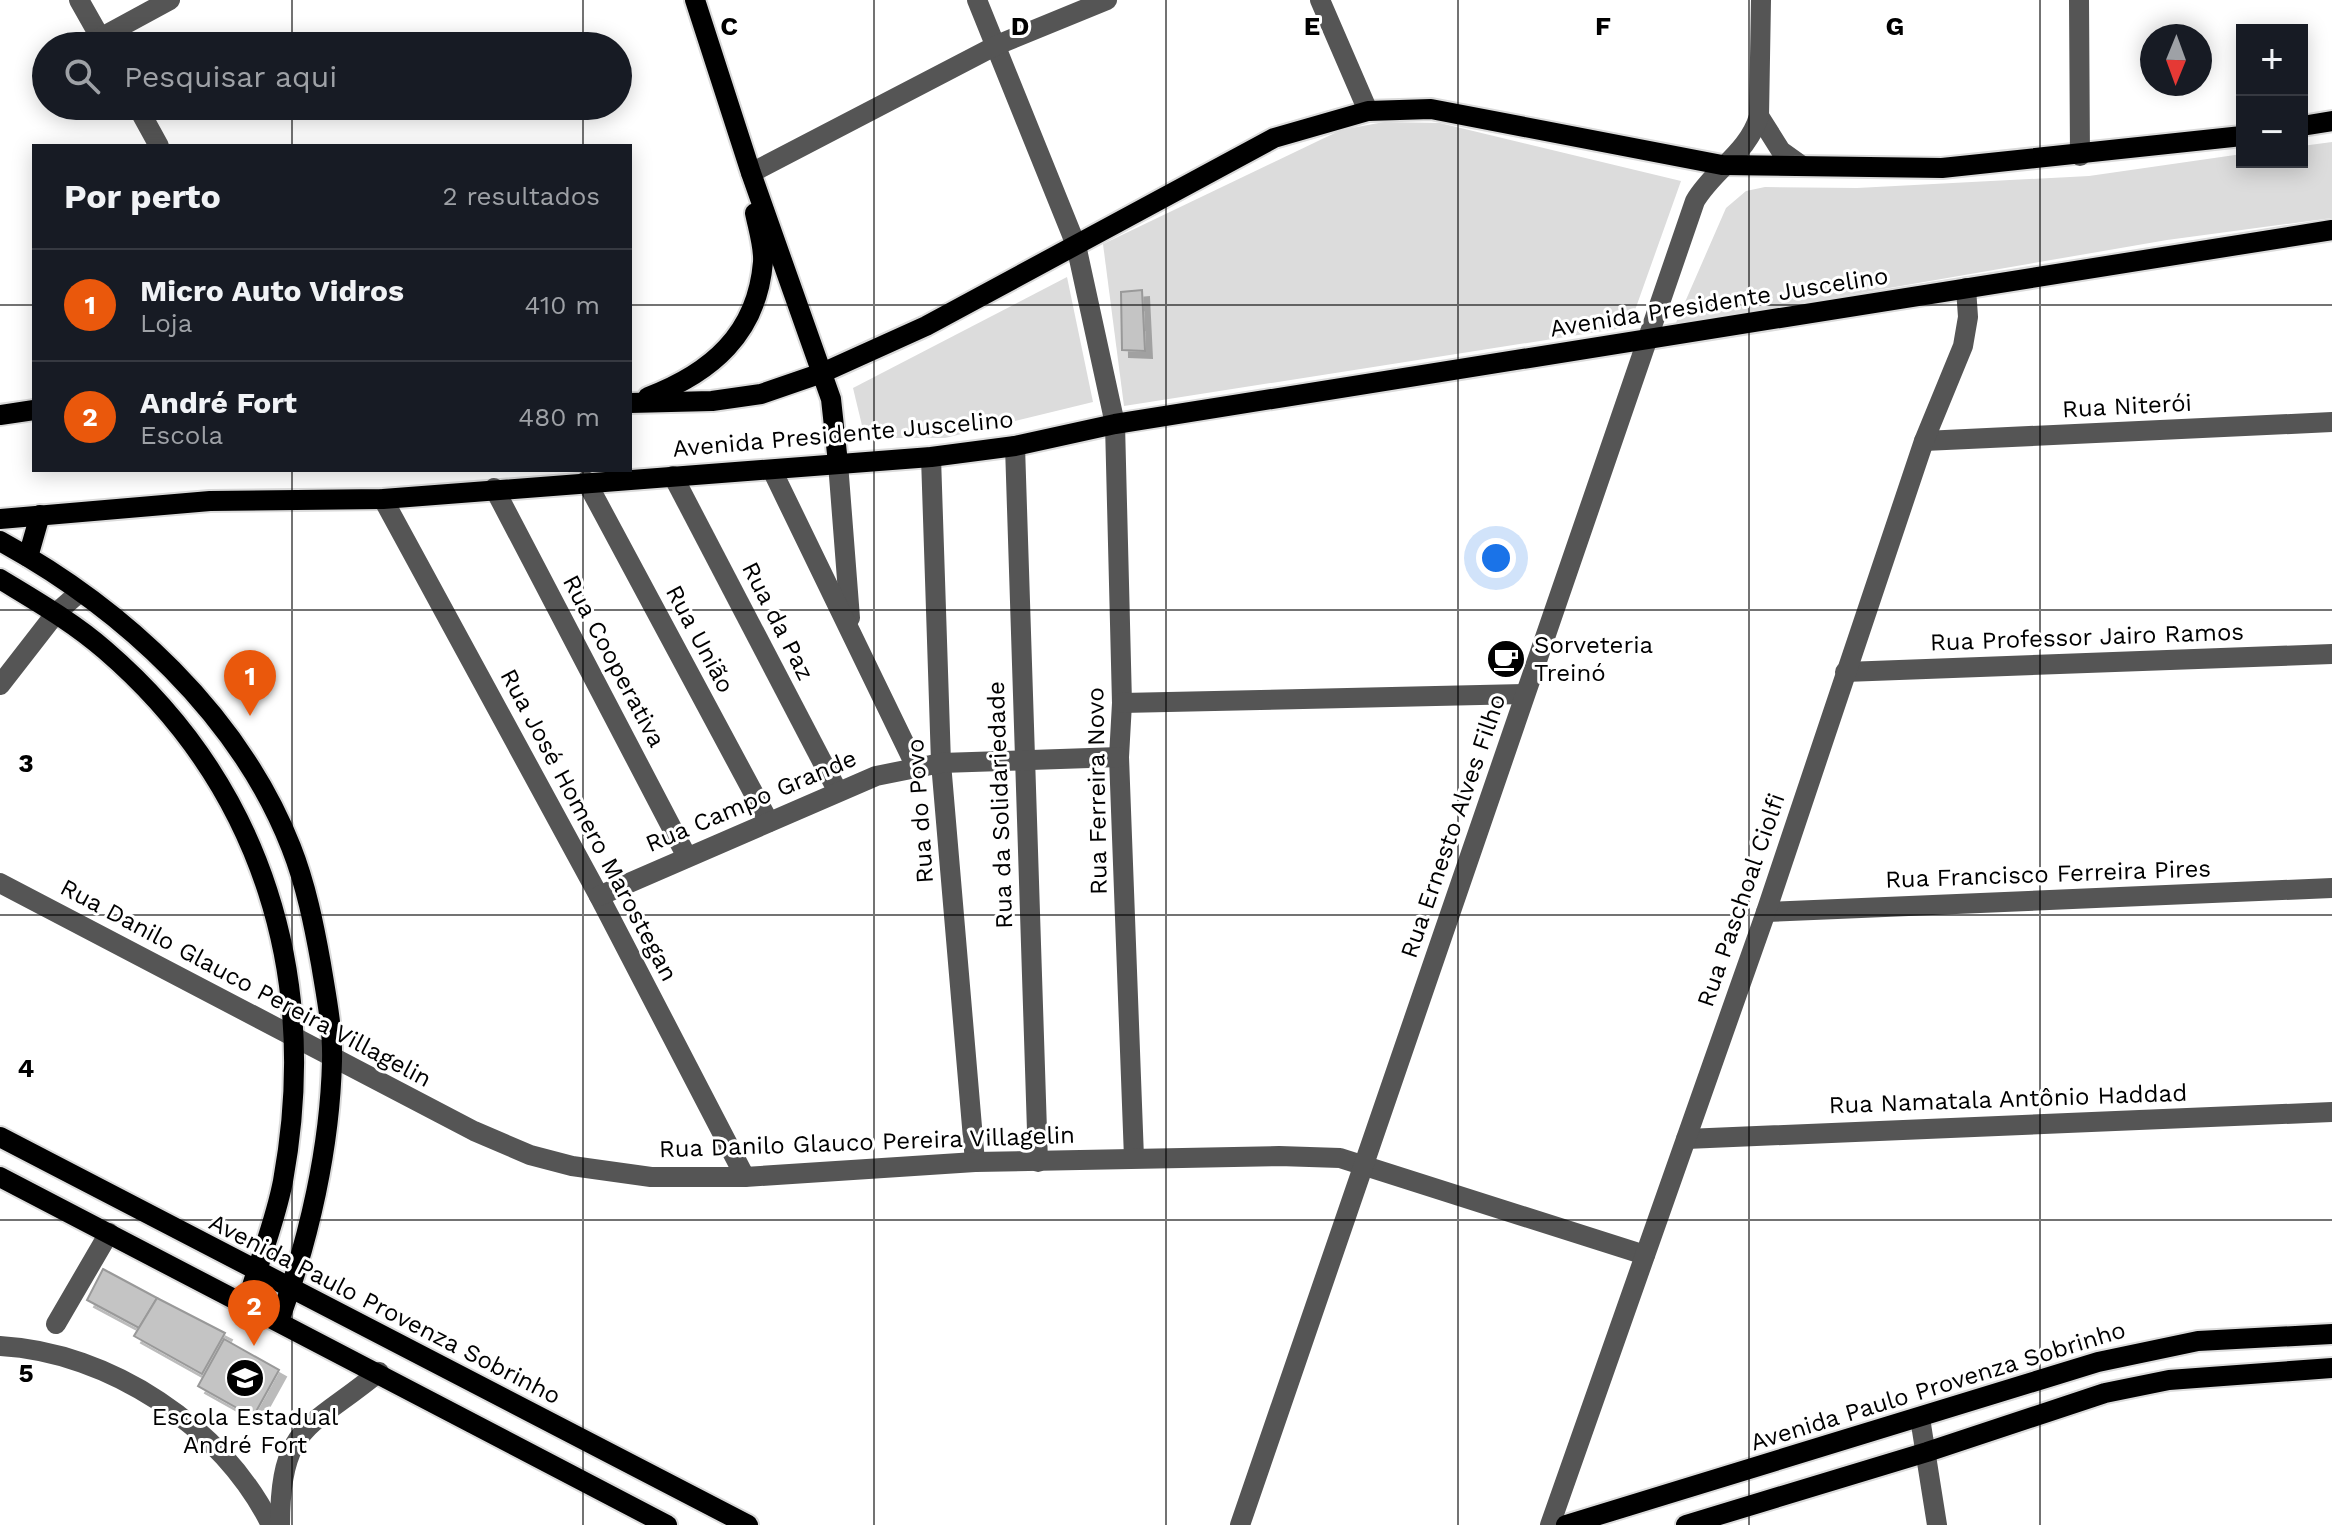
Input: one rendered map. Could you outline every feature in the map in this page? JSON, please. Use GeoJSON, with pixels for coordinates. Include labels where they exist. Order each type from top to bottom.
{"type":"FeatureCollection","features":[{"type":"Feature","properties":{"kind":"main road"},"geometry":{"type":"LineString","coordinates":[[695,0],[751,173],[831,399],[838,463]]}},
{"type":"Feature","properties":{"kind":"main road","name":"Avenida Presidente Juscelino"},"geometry":{"type":"LineString","coordinates":[[632,403],[712,401],[761,394],[822,373],[926,326],[1274,138],[1368,111],[1431,109],[1722,165],[1942,168],[2080,156],[2236,137]]}},
{"type":"Feature","properties":{"kind":"main road"},"geometry":{"type":"LineString","coordinates":[[2308,125],[2332,121]]}},
{"type":"Feature","properties":{"kind":"main road"},"geometry":{"type":"LineString","coordinates":[[632,402],[682,384],[711,366],[744,328],[753,308],[763,260],[751,173]]}},
{"type":"Feature","properties":{"kind":"main road","name":"Avenida Presidente Juscelino"},"geometry":{"type":"LineString","coordinates":[[0,519],[210,501],[383,499],[494,488],[931,457],[1015,446],[1115,424],[2332,230]]}},
{"type":"Feature","properties":{"kind":"main road"},"geometry":{"type":"LineString","coordinates":[[0,415],[32,410]]}},
{"type":"Feature","properties":{"kind":"main road"},"geometry":{"type":"LineString","coordinates":[[28,557],[40,515]]}},
{"type":"Feature","properties":{"kind":"main road"},"geometry":{"type":"LineString","coordinates":[[0,541],[80,592],[166,662],[243,758],[277,817],[306,893],[325,986],[332,1059],[319,1176],[279,1321]]}},
{"type":"Feature","properties":{"kind":"main road"},"geometry":{"type":"LineString","coordinates":[[0,579],[56,613],[107,651],[160,705],[204,759],[243,825],[274,903],[293,1035],[292,1117],[283,1184],[247,1303]]}},
{"type":"Feature","properties":{"kind":"main road","name":"Avenida Paulo Provenza Sobrinho"},"geometry":{"type":"LineString","coordinates":[[0,1137],[748,1525]]}},
{"type":"Feature","properties":{"kind":"main road"},"geometry":{"type":"LineString","coordinates":[[0,1177],[247,1303],[667,1525]]}},
{"type":"Feature","properties":{"kind":"main road","name":"Avenida Paulo Provenza Sobrinho"},"geometry":{"type":"LineString","coordinates":[[1566,1525],[2098,1362],[2198,1341],[2332,1334]]}},
{"type":"Feature","properties":{"kind":"main road"},"geometry":{"type":"LineString","coordinates":[[1686,1525],[2130,1388],[2169,1380],[2332,1368]]}},
{"type":"Feature","properties":{"kind":"street"},"geometry":{"type":"LineString","coordinates":[[79,0],[97,32]]}},
{"type":"Feature","properties":{"kind":"street"},"geometry":{"type":"LineString","coordinates":[[118,32],[170,0]]}},
{"type":"Feature","properties":{"kind":"street"},"geometry":{"type":"LineString","coordinates":[[977,0],[1076,245],[1115,424]]}},
{"type":"Feature","properties":{"kind":"street"},"geometry":{"type":"LineString","coordinates":[[751,173],[997,45],[1107,0]]}},
{"type":"Feature","properties":{"kind":"street"},"geometry":{"type":"LineString","coordinates":[[1320,0],[1368,111]]}},
{"type":"Feature","properties":{"kind":"street","name":"Rua Ernesto Alves Filho"},"geometry":{"type":"LineString","coordinates":[[1240,1525],[1695,201],[1722,165],[1750,140],[1759,116],[1761,0]]}},
{"type":"Feature","properties":{"kind":"street"},"geometry":{"type":"LineString","coordinates":[[2079,0],[2080,156]]}},
{"type":"Feature","properties":{"kind":"street"},"geometry":{"type":"LineString","coordinates":[[1759,116],[1781,151],[1802,166]]}},
{"type":"Feature","properties":{"kind":"street"},"geometry":{"type":"LineString","coordinates":[[145,120],[158,144]]}},
{"type":"Feature","properties":{"kind":"street","name":"Rua Paschoal Ciolfi"},"geometry":{"type":"LineString","coordinates":[[1550,1525],[1766,912],[1924,441],[1963,346],[1968,317],[1966,288]]}},
{"type":"Feature","properties":{"kind":"street","name":"Rua Niterói"},"geometry":{"type":"LineString","coordinates":[[1924,441],[2332,422]]}},
{"type":"Feature","properties":{"kind":"street","name":"Rua Ferreira Novo"},"geometry":{"type":"LineString","coordinates":[[1115,424],[1122,703],[1119,757],[1134,1158]]}},
{"type":"Feature","properties":{"kind":"street","name":"Rua da Solidariedade"},"geometry":{"type":"LineString","coordinates":[[1015,446],[1038,1162]]}},
{"type":"Feature","properties":{"kind":"street","name":"Rua do Povo"},"geometry":{"type":"LineString","coordinates":[[931,457],[941,763],[975,1162]]}},
{"type":"Feature","properties":{"kind":"street"},"geometry":{"type":"LineString","coordinates":[[838,463],[851,630]]}},
{"type":"Feature","properties":{"kind":"street","name":"Rua do Povo"},"geometry":{"type":"LineString","coordinates":[[772,470],[916,767]]}},
{"type":"Feature","properties":{"kind":"street","name":"Rua da Paz"},"geometry":{"type":"LineString","coordinates":[[673,476],[837,790]]}},
{"type":"Feature","properties":{"kind":"street","name":"Rua União"},"geometry":{"type":"LineString","coordinates":[[586,481],[769,822]]}},
{"type":"Feature","properties":{"kind":"street","name":"Rua Cooperativa"},"geometry":{"type":"LineString","coordinates":[[494,488],[687,857]]}},
{"type":"Feature","properties":{"kind":"street","name":"Rua José Homero Marostegan"},"geometry":{"type":"LineString","coordinates":[[383,499],[599,896],[745,1177]]}},
{"type":"Feature","properties":{"kind":"street"},"geometry":{"type":"LineString","coordinates":[[0,685],[56,613],[80,592]]}},
{"type":"Feature","properties":{"kind":"street","name":"Rua Professor Jairo Ramos"},"geometry":{"type":"LineString","coordinates":[[1845,672],[2332,654]]}},
{"type":"Feature","properties":{"kind":"street"},"geometry":{"type":"LineString","coordinates":[[1122,703],[1524,694]]}},
{"type":"Feature","properties":{"kind":"street","name":"Rua Campo Grande"},"geometry":{"type":"LineString","coordinates":[[599,896],[837,790],[876,776],[941,763],[1119,757]]}},
{"type":"Feature","properties":{"kind":"street","name":"Rua Danilo Glauco Pereira Villagelin"},"geometry":{"type":"LineString","coordinates":[[0,883],[474,1131],[530,1155],[572,1166],[651,1177],[745,1177],[975,1162],[1279,1156],[1340,1158],[1645,1255]]}},
{"type":"Feature","properties":{"kind":"street","name":"Rua Francisco Ferreira Pires"},"geometry":{"type":"LineString","coordinates":[[1766,912],[2332,888]]}},
{"type":"Feature","properties":{"kind":"street","name":"Rua Namatala Antônio Haddad"},"geometry":{"type":"LineString","coordinates":[[1686,1139],[2332,1112]]}},
{"type":"Feature","properties":{"kind":"street"},"geometry":{"type":"LineString","coordinates":[[56,1324],[109,1233]]}},
{"type":"Feature","properties":{"kind":"street"},"geometry":{"type":"LineString","coordinates":[[0,1346],[36,1350],[88,1365],[146,1393],[203,1434],[225,1457],[257,1497],[271,1525]]}},
{"type":"Feature","properties":{"kind":"street"},"geometry":{"type":"LineString","coordinates":[[280,1525],[281,1486],[289,1451],[301,1433],[379,1372]]}},
{"type":"Feature","properties":{"kind":"street"},"geometry":{"type":"LineString","coordinates":[[1920,1418],[1937,1525]]}},
{"type":"Feature","properties":{"kind":"shaded area"},"geometry":{"type":"Polygon","coordinates":[[[1384,122],[1440,123],[1681,181],[1629,327],[1124,406],[1103,244],[1341,130],[1384,122]]]}},
{"type":"Feature","properties":{"kind":"shaded area"},"geometry":{"type":"Polygon","coordinates":[[[2332,142],[2332,218],[2167,240],[1675,325],[1726,208],[1746,191],[1765,187],[1857,188],[2089,176],[2236,155],[2236,168],[2308,168],[2308,145],[2332,142]]]}},
{"type":"Feature","properties":{"kind":"shaded area"},"geometry":{"type":"Polygon","coordinates":[[[1067,277],[1093,402],[945,438],[865,438],[853,388],[1067,277]]]}},
{"type":"Feature","properties":{"kind":"building"},"geometry":{"type":"Polygon","coordinates":[[[1142,290],[1145,351],[1122,350],[1121,292],[1142,290]]]}},
{"type":"Feature","properties":{"kind":"building"},"geometry":{"type":"Polygon","coordinates":[[[103,1269],[157,1298],[139,1328],[87,1300],[103,1269]]]}},
{"type":"Feature","properties":{"kind":"building"},"geometry":{"type":"Polygon","coordinates":[[[157,1298],[225,1333],[202,1374],[134,1336],[157,1298]]]}},
{"type":"Feature","properties":{"kind":"building"},"geometry":{"type":"Polygon","coordinates":[[[224,1339],[279,1370],[253,1417],[198,1386],[224,1339]]]}},
{"type":"Feature","properties":{"kind":"place","name":"Sorveteria Treinó"},"geometry":{"type":"Point","coordinates":[1506,659]}},
{"type":"Feature","properties":{"kind":"place","name":"Micro Auto Vidros"},"geometry":{"type":"Point","coordinates":[250,716]}},
{"type":"Feature","properties":{"kind":"place","name":"André Fort"},"geometry":{"type":"Point","coordinates":[254,1346]}},
{"type":"Feature","properties":{"kind":"place","name":"Escola Estadual André Fort"},"geometry":{"type":"Point","coordinates":[245,1378]}}]}
